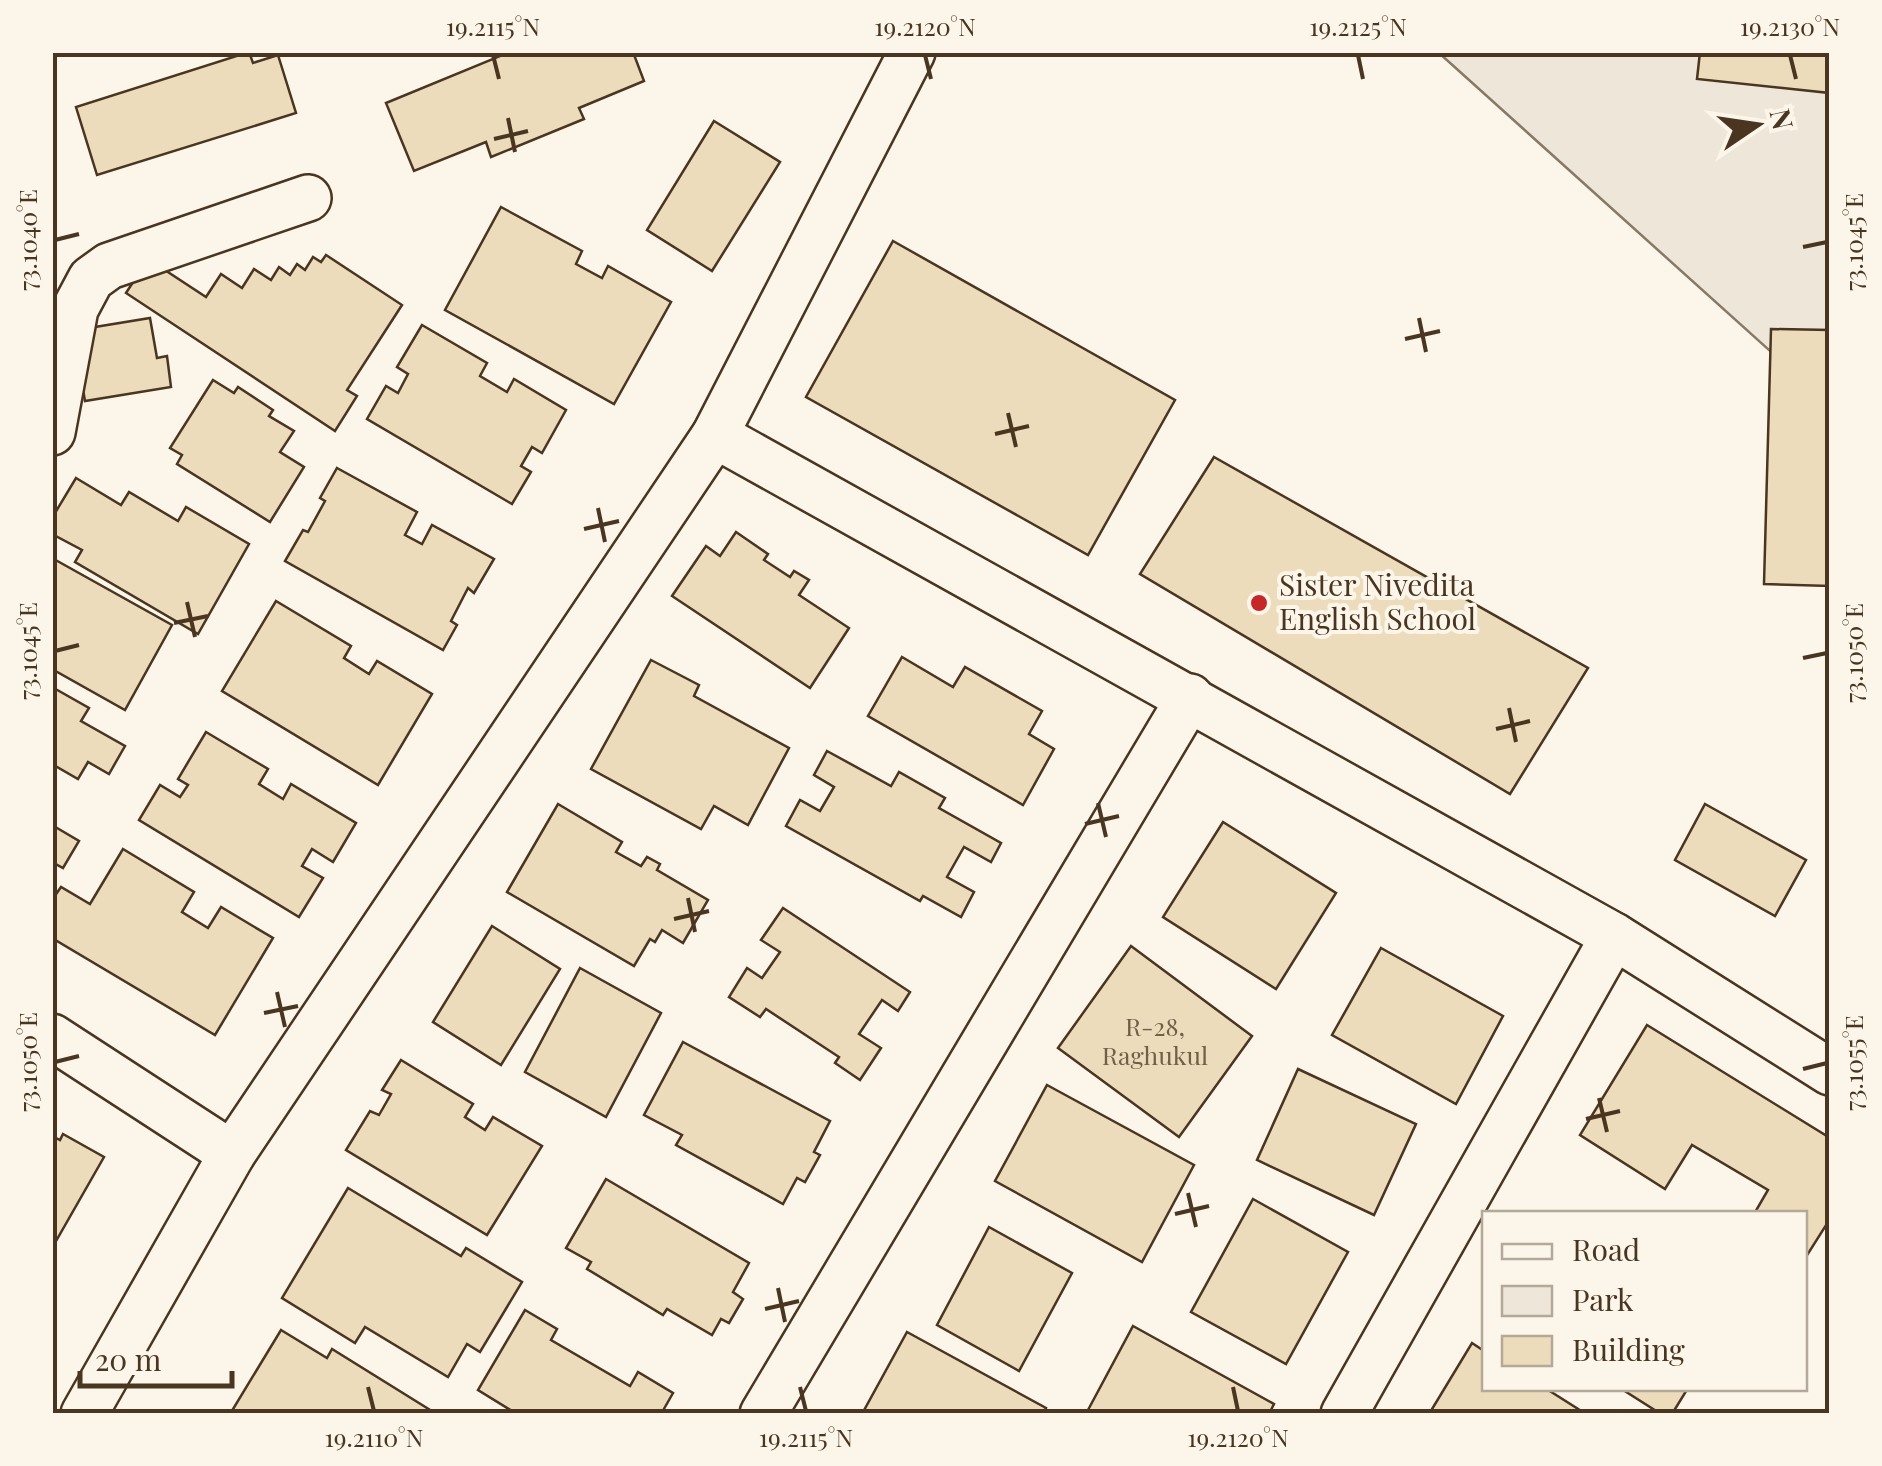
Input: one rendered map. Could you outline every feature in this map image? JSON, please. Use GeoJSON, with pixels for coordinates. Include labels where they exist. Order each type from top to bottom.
{"type":"FeatureCollection","features":[{"type":"Feature","properties":{"kind":"street"},"geometry":{"type":"LineString","coordinates":[[84,1414],[232,1154],[715,435],[912,52]]}},
{"type":"Feature","properties":{"kind":"street"},"geometry":{"type":"LineString","coordinates":[[52,432],[75,309],[91,279],[110,266],[308,198]]}},
{"type":"Feature","properties":{"kind":"street"},"geometry":{"type":"LineString","coordinates":[[715,435],[1614,936],[1830,1072]]}},
{"type":"Feature","properties":{"kind":"street"},"geometry":{"type":"LineString","coordinates":[[763,1414],[1190,697]]}},
{"type":"Feature","properties":{"kind":"street"},"geometry":{"type":"LineString","coordinates":[[1344,1414],[1614,936]]}},
{"type":"Feature","properties":{"kind":"street"},"geometry":{"type":"LineString","coordinates":[[52,1037],[232,1154]]}},
{"type":"Feature","properties":{"kind":"green space"},"geometry":{"type":"Polygon","coordinates":[[[1439,53],[1829,53],[1829,404],[1439,53]]]}},
{"type":"Feature","properties":{"kind":"building"},"geometry":{"type":"Polygon","coordinates":[[[249,52],[253,63],[278,55],[296,113],[97,175],[76,107],[249,52]]]}},
{"type":"Feature","properties":{"kind":"building"},"geometry":{"type":"Polygon","coordinates":[[[510,52],[633,52],[644,81],[579,108],[584,119],[491,157],[486,142],[414,171],[386,103],[510,52]]]}},
{"type":"Feature","properties":{"kind":"building"},"geometry":{"type":"Polygon","coordinates":[[[1700,52],[1830,52],[1830,93],[1697,79],[1700,52]]]}},
{"type":"Feature","properties":{"kind":"building"},"geometry":{"type":"Polygon","coordinates":[[[714,121],[780,162],[712,271],[647,230],[714,121]]]}},
{"type":"Feature","properties":{"kind":"building"},"geometry":{"type":"Polygon","coordinates":[[[501,207],[582,251],[576,264],[602,278],[608,266],[671,302],[614,404],[445,310],[501,207]]]}},
{"type":"Feature","properties":{"kind":"building"},"geometry":{"type":"Polygon","coordinates":[[[893,241],[1175,400],[1088,555],[806,397],[893,241]]]}},
{"type":"Feature","properties":{"kind":"building"},"geometry":{"type":"Polygon","coordinates":[[[326,255],[402,305],[347,390],[357,396],[335,431],[126,293],[148,259],[206,297],[221,274],[242,288],[254,269],[271,280],[279,267],[290,275],[297,264],[305,270],[313,257],[321,262],[326,255]]]}},
{"type":"Feature","properties":{"kind":"building"},"geometry":{"type":"Polygon","coordinates":[[[150,318],[157,358],[167,356],[171,387],[85,401],[74,336],[89,328],[150,318]]]}},
{"type":"Feature","properties":{"kind":"building"},"geometry":{"type":"Polygon","coordinates":[[[422,325],[487,363],[480,376],[507,392],[514,379],[566,410],[542,453],[532,447],[521,466],[531,472],[512,504],[367,419],[386,386],[398,393],[408,374],[397,367],[422,325]]]}},
{"type":"Feature","properties":{"kind":"building"},"geometry":{"type":"Polygon","coordinates":[[[1771,329],[1830,330],[1830,586],[1764,584],[1771,329]]]}},
{"type":"Feature","properties":{"kind":"building"},"geometry":{"type":"Polygon","coordinates":[[[213,380],[234,393],[238,387],[273,410],[269,416],[294,431],[280,452],[304,467],[270,522],[177,464],[182,455],[170,448],[213,380]]]}},
{"type":"Feature","properties":{"kind":"building"},"geometry":{"type":"Polygon","coordinates":[[[1214,457],[1588,668],[1510,794],[1140,574],[1214,457]]]}},
{"type":"Feature","properties":{"kind":"building"},"geometry":{"type":"Polygon","coordinates":[[[337,468],[417,512],[405,535],[422,544],[432,525],[494,559],[474,593],[468,588],[451,621],[457,625],[443,650],[285,561],[303,530],[308,532],[325,501],[320,498],[337,468]]]}},
{"type":"Feature","properties":{"kind":"building"},"geometry":{"type":"Polygon","coordinates":[[[76,478],[121,505],[129,492],[178,521],[186,507],[249,544],[198,634],[75,562],[82,550],[52,534],[52,518],[76,478]]]}},
{"type":"Feature","properties":{"kind":"building"},"geometry":{"type":"Polygon","coordinates":[[[736,532],[768,554],[764,560],[790,577],[794,571],[809,580],[799,595],[849,628],[810,688],[672,596],[706,546],[720,556],[736,532]]]}},
{"type":"Feature","properties":{"kind":"building"},"geometry":{"type":"Polygon","coordinates":[[[52,558],[172,625],[125,710],[52,669],[52,558]]]}},
{"type":"Feature","properties":{"kind":"building"},"geometry":{"type":"Polygon","coordinates":[[[276,601],[351,646],[344,658],[369,674],[377,661],[432,694],[378,785],[222,691],[276,601]]]}},
{"type":"Feature","properties":{"kind":"building"},"geometry":{"type":"Polygon","coordinates":[[[902,657],[953,687],[965,667],[1042,711],[1029,734],[1054,749],[1023,805],[868,716],[902,657]]]}},
{"type":"Feature","properties":{"kind":"building"},"geometry":{"type":"Polygon","coordinates":[[[651,660],[699,685],[694,696],[789,748],[748,825],[714,806],[701,829],[591,769],[651,660]]]}},
{"type":"Feature","properties":{"kind":"building"},"geometry":{"type":"Polygon","coordinates":[[[52,687],[89,708],[81,721],[125,746],[109,774],[88,762],[78,779],[52,764],[52,687]]]}},
{"type":"Feature","properties":{"kind":"building"},"geometry":{"type":"Polygon","coordinates":[[[206,732],[268,769],[259,784],[283,799],[291,784],[356,823],[333,862],[312,849],[302,866],[323,878],[299,917],[139,820],[160,785],[180,797],[188,785],[178,779],[206,732]]]}},
{"type":"Feature","properties":{"kind":"building"},"geometry":{"type":"Polygon","coordinates":[[[827,751],[891,786],[899,772],[945,798],[939,808],[1001,843],[991,862],[964,847],[947,877],[974,892],[961,917],[923,896],[920,901],[786,826],[800,800],[820,811],[834,787],[814,775],[827,751]]]}},
{"type":"Feature","properties":{"kind":"building"},"geometry":{"type":"Polygon","coordinates":[[[558,804],[622,842],[616,852],[641,866],[647,857],[660,864],[657,870],[708,900],[683,943],[662,930],[655,942],[650,939],[634,966],[507,892],[558,804]]]}},
{"type":"Feature","properties":{"kind":"building"},"geometry":{"type":"Polygon","coordinates":[[[1705,804],[1806,860],[1775,916],[1675,860],[1705,804]]]}},
{"type":"Feature","properties":{"kind":"building"},"geometry":{"type":"Polygon","coordinates":[[[1223,822],[1336,893],[1276,989],[1163,917],[1223,822]]]}},
{"type":"Feature","properties":{"kind":"building"},"geometry":{"type":"Polygon","coordinates":[[[52,825],[79,841],[63,868],[52,862],[52,825]]]}},
{"type":"Feature","properties":{"kind":"building"},"geometry":{"type":"Polygon","coordinates":[[[123,849],[194,892],[182,912],[208,928],[221,907],[273,938],[215,1035],[52,938],[52,900],[61,887],[90,904],[123,849]]]}},
{"type":"Feature","properties":{"kind":"building"},"geometry":{"type":"Polygon","coordinates":[[[783,908],[910,992],[898,1011],[882,1000],[859,1034],[881,1048],[860,1080],[835,1063],[839,1057],[766,1009],[760,1017],[729,997],[747,968],[762,978],[780,952],[761,940],[783,908]]]}},
{"type":"Feature","properties":{"kind":"building"},"geometry":{"type":"Polygon","coordinates":[[[492,926],[560,969],[501,1065],[433,1022],[492,926]]]}},
{"type":"Feature","properties":{"kind":"building"},"geometry":{"type":"Polygon","coordinates":[[[1131,946],[1252,1036],[1179,1137],[1058,1048],[1131,946]]]}},
{"type":"Feature","properties":{"kind":"building"},"geometry":{"type":"Polygon","coordinates":[[[1381,948],[1503,1016],[1456,1104],[1332,1035],[1381,948]]]}},
{"type":"Feature","properties":{"kind":"building"},"geometry":{"type":"Polygon","coordinates":[[[580,968],[661,1013],[606,1117],[525,1072],[580,968]]]}},
{"type":"Feature","properties":{"kind":"building"},"geometry":{"type":"Polygon","coordinates":[[[1647,1025],[1830,1138],[1830,1219],[1807,1255],[1807,1211],[1756,1211],[1768,1190],[1692,1145],[1665,1189],[1580,1135],[1647,1025]]]}},
{"type":"Feature","properties":{"kind":"building"},"geometry":{"type":"Polygon","coordinates":[[[683,1042],[830,1121],[814,1152],[820,1155],[805,1182],[797,1178],[783,1204],[676,1145],[682,1135],[644,1115],[683,1042]]]}},
{"type":"Feature","properties":{"kind":"building"},"geometry":{"type":"Polygon","coordinates":[[[401,1060],[473,1104],[465,1117],[485,1130],[493,1117],[542,1146],[487,1235],[346,1150],[370,1111],[379,1115],[391,1094],[382,1090],[401,1060]]]}},
{"type":"Feature","properties":{"kind":"building"},"geometry":{"type":"Polygon","coordinates":[[[1298,1069],[1416,1124],[1374,1215],[1257,1160],[1298,1069]]]}},
{"type":"Feature","properties":{"kind":"building"},"geometry":{"type":"Polygon","coordinates":[[[1047,1085],[1194,1165],[1142,1262],[995,1181],[1047,1085]]]}},
{"type":"Feature","properties":{"kind":"building"},"geometry":{"type":"Polygon","coordinates":[[[63,1134],[104,1157],[52,1248],[52,1136],[60,1140],[63,1134]]]}},
{"type":"Feature","properties":{"kind":"building"},"geometry":{"type":"Polygon","coordinates":[[[606,1179],[749,1263],[733,1292],[743,1299],[729,1323],[721,1319],[712,1335],[667,1309],[663,1315],[587,1269],[591,1262],[566,1248],[606,1179]]]}},
{"type":"Feature","properties":{"kind":"building"},"geometry":{"type":"Polygon","coordinates":[[[348,1188],[461,1256],[466,1248],[522,1282],[480,1352],[467,1344],[448,1377],[365,1327],[355,1343],[282,1298],[348,1188]]]}},
{"type":"Feature","properties":{"kind":"building"},"geometry":{"type":"Polygon","coordinates":[[[1253,1199],[1348,1252],[1286,1364],[1191,1312],[1253,1199]]]}},
{"type":"Feature","properties":{"kind":"building"},"geometry":{"type":"Polygon","coordinates":[[[989,1227],[1072,1273],[1019,1371],[937,1325],[989,1227]]]}},
{"type":"Feature","properties":{"kind":"building"},"geometry":{"type":"Polygon","coordinates":[[[525,1310],[557,1329],[551,1340],[630,1386],[638,1372],[673,1393],[661,1414],[517,1414],[478,1390],[525,1310]]]}},
{"type":"Feature","properties":{"kind":"building"},"geometry":{"type":"Polygon","coordinates":[[[1133,1326],[1274,1404],[1269,1414],[1094,1414],[1088,1410],[1133,1326]]]}},
{"type":"Feature","properties":{"kind":"building"},"geometry":{"type":"Polygon","coordinates":[[[281,1330],[327,1358],[332,1349],[435,1413],[230,1414],[281,1330]]]}},
{"type":"Feature","properties":{"kind":"building"},"geometry":{"type":"Polygon","coordinates":[[[907,1332],[1046,1408],[1043,1414],[862,1414],[907,1332]]]}},
{"type":"Feature","properties":{"kind":"building"},"geometry":{"type":"Polygon","coordinates":[[[1472,1343],[1482,1350],[1482,1391],[1550,1391],[1586,1414],[1429,1414],[1472,1343]]]}},
{"type":"Feature","properties":{"kind":"building"},"geometry":{"type":"Polygon","coordinates":[[[1625,1391],[1686,1391],[1672,1414],[1661,1414],[1625,1391]]]}},
{"type":"Feature","properties":{"kind":"place","name":"Sister Nivedita English School"},"geometry":{"type":"Point","coordinates":[1259,603]}}]}
